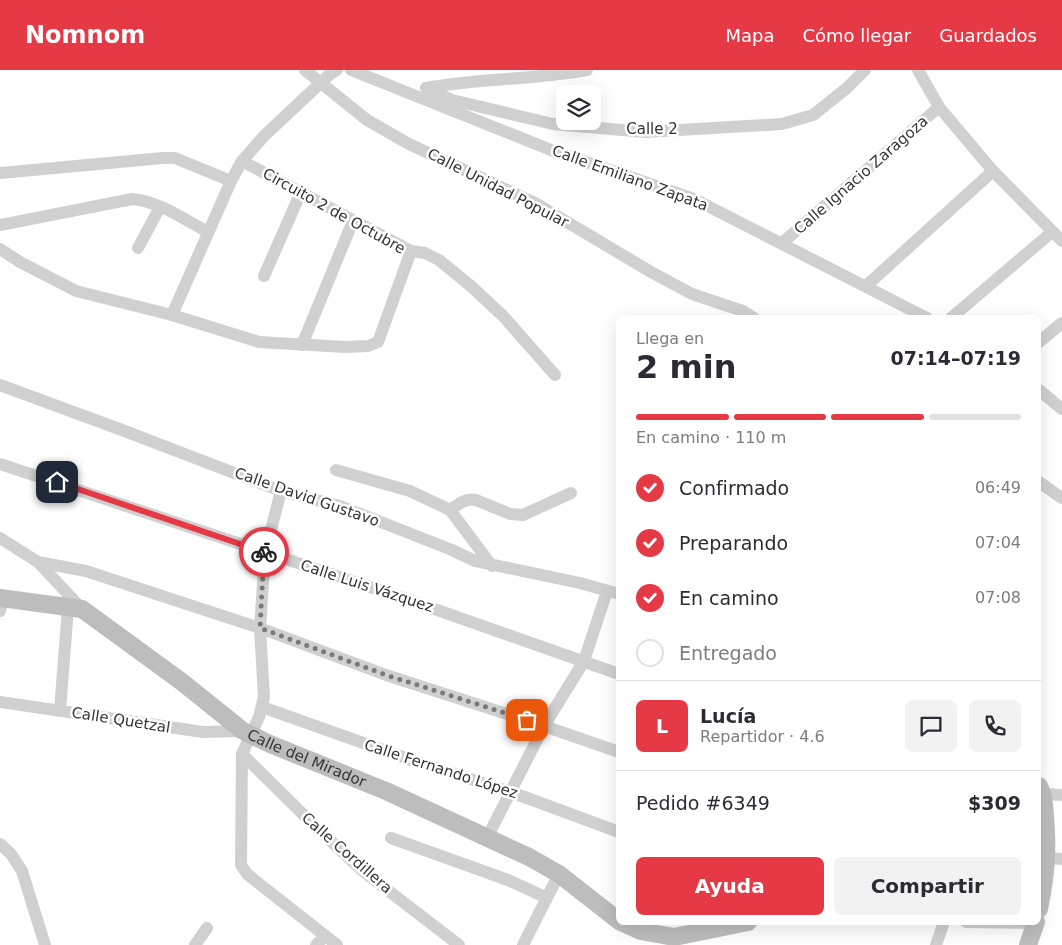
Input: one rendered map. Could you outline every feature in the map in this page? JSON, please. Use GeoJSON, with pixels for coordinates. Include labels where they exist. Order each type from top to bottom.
{"type":"FeatureCollection","features":[{"type":"Feature","properties":{"kind":"street","name":"Calle Unidad Popular"},"geometry":{"type":"LineString","coordinates":[[305,70],[367,120],[409,144],[535,203],[651,272],[692,294],[743,311],[749,315]]}},
{"type":"Feature","properties":{"kind":"street"},"geometry":{"type":"LineString","coordinates":[[172,315],[231,181],[242,161],[264,136],[337,70]]}},
{"type":"Feature","properties":{"kind":"street","name":"Calle Emiliano Zapata"},"geometry":{"type":"LineString","coordinates":[[351,70],[551,150],[694,199],[921,315]]}},
{"type":"Feature","properties":{"kind":"street"},"geometry":{"type":"LineString","coordinates":[[406,92],[453,83],[556,76],[587,70]]}},
{"type":"Feature","properties":{"kind":"street","name":"Calle 2"},"geometry":{"type":"LineString","coordinates":[[426,88],[452,100],[554,124],[645,132],[782,124],[812,115],[847,88],[865,70]]}},
{"type":"Feature","properties":{"kind":"street"},"geometry":{"type":"LineString","coordinates":[[918,70],[939,107],[993,171],[1062,241]]}},
{"type":"Feature","properties":{"kind":"street","name":"Calle Ignacio Zaragoza"},"geometry":{"type":"LineString","coordinates":[[782,243],[939,107]]}},
{"type":"Feature","properties":{"kind":"street"},"geometry":{"type":"LineString","coordinates":[[0,173],[175,158],[231,181]]}},
{"type":"Feature","properties":{"kind":"street","name":"Circuito 2 de Octubre"},"geometry":{"type":"LineString","coordinates":[[0,249],[20,262],[76,291],[172,315],[259,342],[346,347],[368,346],[378,342],[411,251],[242,161]]}},
{"type":"Feature","properties":{"kind":"street"},"geometry":{"type":"LineString","coordinates":[[866,286],[993,171]]}},
{"type":"Feature","properties":{"kind":"street"},"geometry":{"type":"LineString","coordinates":[[264,276],[300,192]]}},
{"type":"Feature","properties":{"kind":"street"},"geometry":{"type":"LineString","coordinates":[[0,225],[132,199],[143,200],[160,207],[208,232]]}},
{"type":"Feature","properties":{"kind":"street"},"geometry":{"type":"LineString","coordinates":[[138,248],[160,207]]}},
{"type":"Feature","properties":{"kind":"street"},"geometry":{"type":"LineString","coordinates":[[302,345],[353,220]]}},
{"type":"Feature","properties":{"kind":"street"},"geometry":{"type":"LineString","coordinates":[[955,315],[1052,232]]}},
{"type":"Feature","properties":{"kind":"street"},"geometry":{"type":"LineString","coordinates":[[411,251],[425,253],[439,260],[472,287],[504,317],[555,375]]}},
{"type":"Feature","properties":{"kind":"street"},"geometry":{"type":"LineString","coordinates":[[1041,340],[1062,323]]}},
{"type":"Feature","properties":{"kind":"street","name":"Calle David Gustavo"},"geometry":{"type":"LineString","coordinates":[[0,385],[281,491],[340,506],[452,550],[475,561],[580,583],[613,593]]}},
{"type":"Feature","properties":{"kind":"street"},"geometry":{"type":"LineString","coordinates":[[1041,392],[1062,409]]}},
{"type":"Feature","properties":{"kind":"street","name":"Calle Luis Vázquez"},"geometry":{"type":"LineString","coordinates":[[0,464],[403,598],[616,673]]}},
{"type":"Feature","properties":{"kind":"street"},"geometry":{"type":"LineString","coordinates":[[336,470],[410,491],[450,510],[492,566]]}},
{"type":"Feature","properties":{"kind":"street"},"geometry":{"type":"LineString","coordinates":[[1041,483],[1062,498]]}},
{"type":"Feature","properties":{"kind":"street"},"geometry":{"type":"LineString","coordinates":[[281,491],[265,553],[260,628],[264,697],[259,717],[247,733],[242,754],[241,864],[247,874],[321,940],[338,945]]}},
{"type":"Feature","properties":{"kind":"street"},"geometry":{"type":"LineString","coordinates":[[450,510],[471,499],[510,514],[523,515],[571,493]]}},
{"type":"Feature","properties":{"kind":"street"},"geometry":{"type":"LineString","coordinates":[[0,538],[38,562],[75,608],[60,710]]}},
{"type":"Feature","properties":{"kind":"street"},"geometry":{"type":"LineString","coordinates":[[38,562],[86,571],[260,628],[386,675],[616,751]]}},
{"type":"Feature","properties":{"kind":"street"},"geometry":{"type":"LineString","coordinates":[[487,838],[544,726],[584,661],[613,593]]}},
{"type":"Feature","properties":{"kind":"street","name":"Calle del Mirador"},"geometry":{"type":"LineString","coordinates":[[1,603],[75,608],[182,682],[247,733],[386,791],[529,857],[560,874],[616,919]]}},
{"type":"Feature","properties":{"kind":"street","name":"Calle Quetzal"},"geometry":{"type":"LineString","coordinates":[[0,702],[203,732],[247,733]]}},
{"type":"Feature","properties":{"kind":"street","name":"Calle Fernando López"},"geometry":{"type":"LineString","coordinates":[[262,707],[411,760],[511,792],[616,831]]}},
{"type":"Feature","properties":{"kind":"street","name":"Calle Cordillera"},"geometry":{"type":"LineString","coordinates":[[242,754],[318,830],[364,872],[459,945]]}},
{"type":"Feature","properties":{"kind":"street"},"geometry":{"type":"LineString","coordinates":[[1041,898],[1045,879],[1054,858],[1048,847],[1041,790],[1062,795]]}},
{"type":"Feature","properties":{"kind":"street"},"geometry":{"type":"LineString","coordinates":[[391,838],[508,880],[547,898]]}},
{"type":"Feature","properties":{"kind":"street"},"geometry":{"type":"LineString","coordinates":[[0,844],[11,854],[22,872],[45,945]]}},
{"type":"Feature","properties":{"kind":"street"},"geometry":{"type":"LineString","coordinates":[[523,945],[560,874]]}},
{"type":"Feature","properties":{"kind":"street","name":"Calle del Mirador"},"geometry":{"type":"LineString","coordinates":[[627,925],[641,931],[674,937],[733,925]]}},
{"type":"Feature","properties":{"kind":"street"},"geometry":{"type":"LineString","coordinates":[[936,945],[943,925]]}},
{"type":"Feature","properties":{"kind":"street"},"geometry":{"type":"LineString","coordinates":[[1028,945],[1035,925]]}},
{"type":"Feature","properties":{"kind":"street"},"geometry":{"type":"LineString","coordinates":[[195,945],[207,928]]}},
{"type":"Feature","properties":{"kind":"way so far"},"geometry":{"type":"LineString","coordinates":[[264,552],[260,628],[386,675],[527,720]]}},
{"type":"Feature","properties":{"kind":"route"},"geometry":{"type":"LineString","coordinates":[[57,482],[264,552]]}}]}
